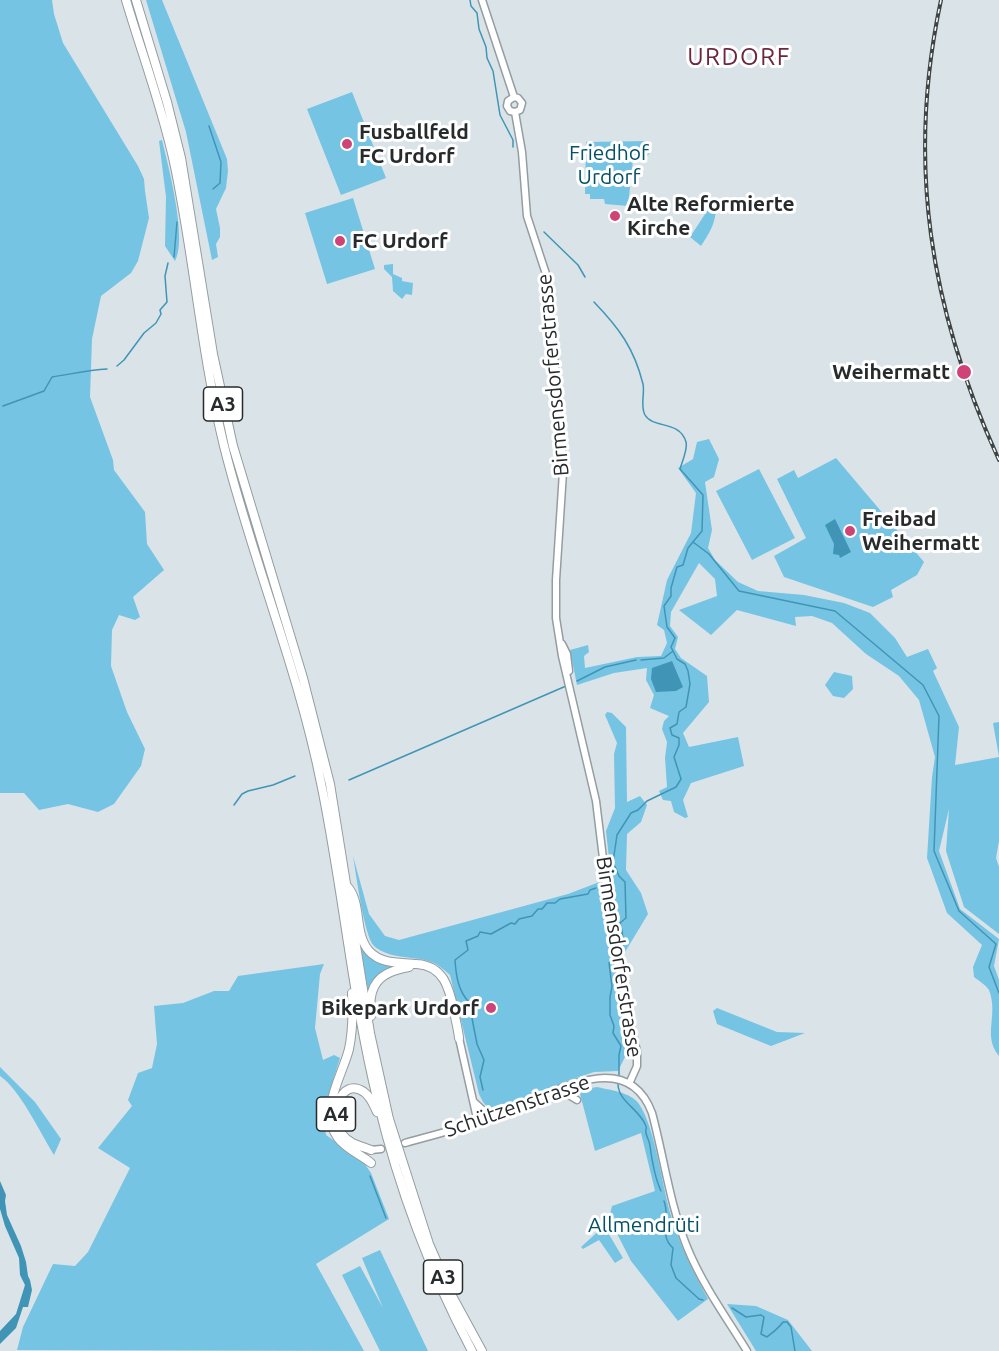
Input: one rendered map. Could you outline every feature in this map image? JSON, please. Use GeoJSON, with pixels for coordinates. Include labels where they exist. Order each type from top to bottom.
{"type":"FeatureCollection","features":[{"type":"Feature","properties":{"kind":"highway","name":"A3"},"geometry":{"type":"LineString","coordinates":[[126,0],[159,104],[173,159],[210,383],[225,448],[246,524],[286,647],[313,745],[335,855],[363,1033],[385,1127],[425,1252],[472,1351]]}},
{"type":"Feature","properties":{"kind":"highway","name":"A3"},"geometry":{"type":"LineString","coordinates":[[136,0],[181,158],[213,354],[232,446],[310,704],[330,784],[363,995],[389,1119],[422,1224],[452,1296],[482,1351]]}},
{"type":"Feature","properties":{"kind":"highway"},"geometry":{"type":"LineString","coordinates":[[347,885],[354,893],[360,930],[366,946],[380,959],[398,966],[426,968],[441,979],[447,990],[459,1038]]}},
{"type":"Feature","properties":{"kind":"highway","name":"A4"},"geometry":{"type":"LineString","coordinates":[[349,950],[348,963],[353,1006],[352,1032],[330,1113],[334,1131],[346,1146],[371,1163]]}},
{"type":"Feature","properties":{"kind":"highway"},"geometry":{"type":"LineString","coordinates":[[375,1058],[370,995],[379,979],[398,966]]}},
{"type":"Feature","properties":{"kind":"highway","name":"A4"},"geometry":{"type":"LineString","coordinates":[[371,1150],[352,1143],[342,1134],[336,1115],[340,1098],[348,1091],[362,1091],[371,1100],[385,1127]]}},
{"type":"Feature","properties":{"kind":"highway","name":"A4"},"geometry":{"type":"LineString","coordinates":[[346,1146],[362,1151],[371,1150]]}},
{"type":"Feature","properties":{"kind":"main road","name":"Birmensdorferstrasse"},"geometry":{"type":"LineString","coordinates":[[483,0],[514,97]]}},
{"type":"Feature","properties":{"kind":"main road","name":"Birmensdorferstrasse"},"geometry":{"type":"LineString","coordinates":[[514,97],[520,99],[522,105],[520,110],[515,112],[510,111],[507,106],[509,99],[514,97]]}},
{"type":"Feature","properties":{"kind":"main road","name":"Birmensdorferstrasse"},"geometry":{"type":"LineString","coordinates":[[515,112],[522,152],[527,216],[546,274],[559,400],[563,472],[555,604],[560,641],[596,801],[615,955],[637,1052],[637,1066],[627,1083],[645,1098],[652,1113],[676,1214],[687,1248],[703,1280],[747,1351]]}},
{"type":"Feature","properties":{"kind":"main road"},"geometry":{"type":"LineString","coordinates":[[459,1038],[478,1123]]}},
{"type":"Feature","properties":{"kind":"main road","name":"Schützenstrasse"},"geometry":{"type":"LineString","coordinates":[[405,1143],[478,1123],[585,1080],[613,1079],[627,1083]]}},
{"type":"Feature","properties":{"kind":"main road"},"geometry":{"type":"LineString","coordinates":[[554,1091],[567,1094],[577,1100]]}},
{"type":"Feature","properties":{"kind":"main road"},"geometry":{"type":"LineString","coordinates":[[473,1102],[489,1114],[505,1113]]}},
{"type":"Feature","properties":{"kind":"main road"},"geometry":{"type":"LineString","coordinates":[[371,1150],[381,1149]]}},
{"type":"Feature","properties":{"kind":"green space"},"geometry":{"type":"Polygon","coordinates":[[[0,0],[52,0],[63,43],[144,179],[149,218],[138,261],[131,273],[101,296],[92,339],[90,397],[113,460],[114,470],[145,512],[147,544],[164,570],[133,597],[140,617],[135,620],[119,615],[112,630],[111,666],[127,712],[145,749],[141,766],[114,804],[98,812],[68,804],[39,810],[24,793],[0,793],[0,0]]]}},
{"type":"Feature","properties":{"kind":"green space"},"geometry":{"type":"Polygon","coordinates":[[[146,0],[162,0],[227,159],[226,188],[216,209],[220,228],[220,237],[216,244],[218,257],[212,260],[186,132],[146,0]]]}},
{"type":"Feature","properties":{"kind":"green space","name":"Fusballfeld FC Urdorf"},"geometry":{"type":"Polygon","coordinates":[[[352,92],[386,178],[341,195],[307,109],[352,92]]]}},
{"type":"Feature","properties":{"kind":"green space"},"geometry":{"type":"Polygon","coordinates":[[[162,140],[178,220],[178,251],[175,261],[165,246],[166,197],[159,141],[162,140]]]}},
{"type":"Feature","properties":{"kind":"green space","name":"Friedhof Urdorf"},"geometry":{"type":"Polygon","coordinates":[[[649,141],[650,153],[644,159],[633,160],[628,206],[605,204],[604,199],[590,199],[590,194],[585,194],[586,142],[649,141]]]}},
{"type":"Feature","properties":{"kind":"green space","name":"FC Urdorf"},"geometry":{"type":"Polygon","coordinates":[[[353,198],[375,269],[327,284],[305,213],[353,198]]]}},
{"type":"Feature","properties":{"kind":"green space"},"geometry":{"type":"Polygon","coordinates":[[[709,208],[716,210],[715,215],[711,229],[701,246],[690,237],[709,208]]]}},
{"type":"Feature","properties":{"kind":"green space"},"geometry":{"type":"Polygon","coordinates":[[[393,264],[393,274],[402,278],[402,281],[413,283],[412,295],[406,294],[402,299],[393,291],[392,277],[384,269],[384,265],[393,264]]]}},
{"type":"Feature","properties":{"kind":"green space"},"geometry":{"type":"Polygon","coordinates":[[[709,439],[719,459],[714,477],[705,482],[712,530],[708,548],[715,560],[738,582],[758,591],[804,595],[844,603],[870,613],[895,638],[907,657],[928,649],[937,668],[933,671],[959,727],[955,765],[999,757],[999,841],[996,858],[999,867],[999,934],[964,907],[946,851],[949,809],[939,851],[960,909],[999,939],[994,966],[999,980],[999,1056],[994,1048],[991,1033],[992,999],[989,990],[974,977],[973,967],[982,945],[947,913],[927,858],[935,757],[919,700],[899,676],[866,654],[832,623],[812,616],[795,617],[796,626],[737,610],[711,635],[679,610],[717,596],[715,579],[699,563],[671,612],[670,626],[678,637],[675,649],[681,658],[707,676],[709,702],[683,733],[689,747],[738,737],[744,766],[691,783],[683,800],[688,817],[685,818],[674,812],[671,801],[663,800],[659,791],[667,787],[665,758],[667,742],[662,729],[664,721],[669,716],[650,708],[654,695],[646,680],[647,668],[614,673],[577,685],[570,650],[588,645],[589,652],[584,656],[585,668],[637,657],[661,656],[667,643],[664,630],[657,625],[667,580],[691,533],[696,493],[678,468],[693,459],[697,442],[709,439]]]}},
{"type":"Feature","properties":{"kind":"green space","name":"Freibad Weihermatt"},"geometry":{"type":"Polygon","coordinates":[[[836,458],[924,562],[917,575],[891,590],[893,597],[873,607],[784,577],[774,556],[806,538],[777,479],[794,470],[798,478],[836,458]]]}},
{"type":"Feature","properties":{"kind":"green space"},"geometry":{"type":"Polygon","coordinates":[[[759,469],[795,538],[752,560],[716,491],[759,469]]]}},
{"type":"Feature","properties":{"kind":"green space"},"geometry":{"type":"Polygon","coordinates":[[[834,672],[852,676],[853,689],[844,698],[833,696],[825,685],[834,672]]]}},
{"type":"Feature","properties":{"kind":"green space"},"geometry":{"type":"Polygon","coordinates":[[[607,712],[612,713],[626,727],[627,802],[640,796],[647,805],[641,822],[627,834],[626,870],[641,893],[648,914],[622,957],[606,831],[615,808],[614,754],[617,743],[605,715],[607,712]]]}},
{"type":"Feature","properties":{"kind":"green space"},"geometry":{"type":"Polygon","coordinates":[[[999,722],[999,757],[993,723],[999,722]]]}},
{"type":"Feature","properties":{"kind":"green space"},"geometry":{"type":"Polygon","coordinates":[[[353,856],[369,914],[385,936],[399,940],[568,894],[602,881],[627,1041],[626,1055],[618,1071],[594,1072],[564,1082],[500,1111],[491,1111],[479,1094],[450,975],[429,961],[392,955],[374,946],[364,918],[353,856]]]}},
{"type":"Feature","properties":{"kind":"green space"},"geometry":{"type":"Polygon","coordinates":[[[361,949],[382,963],[396,967],[379,976],[368,991],[361,949]]]}},
{"type":"Feature","properties":{"kind":"green space"},"geometry":{"type":"Polygon","coordinates":[[[324,964],[320,974],[315,1028],[323,1060],[334,1055],[340,1058],[323,1113],[326,1135],[362,1160],[371,1173],[389,1219],[316,1264],[364,1351],[17,1350],[23,1327],[53,1264],[75,1266],[88,1252],[130,1168],[98,1148],[132,1106],[128,1100],[138,1073],[152,1068],[157,1044],[154,1006],[183,1003],[214,991],[229,991],[238,976],[324,964]]]}},
{"type":"Feature","properties":{"kind":"green space"},"geometry":{"type":"Polygon","coordinates":[[[717,1008],[777,1032],[805,1033],[771,1046],[717,1024],[713,1011],[717,1008]]]}},
{"type":"Feature","properties":{"kind":"green space"},"geometry":{"type":"Polygon","coordinates":[[[0,1067],[35,1102],[61,1139],[54,1155],[15,1090],[0,1076],[0,1067]]]}},
{"type":"Feature","properties":{"kind":"green space","name":"Allmendrüti"},"geometry":{"type":"Polygon","coordinates":[[[597,1087],[620,1092],[635,1100],[650,1128],[668,1206],[676,1230],[708,1299],[678,1321],[631,1261],[609,1218],[612,1206],[655,1191],[641,1133],[595,1151],[579,1090],[597,1087]]]}},
{"type":"Feature","properties":{"kind":"green space"},"geometry":{"type":"Polygon","coordinates":[[[604,1226],[623,1258],[615,1263],[599,1240],[583,1249],[581,1247],[604,1226]]]}},
{"type":"Feature","properties":{"kind":"green space"},"geometry":{"type":"Polygon","coordinates":[[[380,1250],[428,1351],[380,1351],[342,1275],[360,1266],[383,1308],[362,1258],[380,1250]]]}},
{"type":"Feature","properties":{"kind":"green space"},"geometry":{"type":"Polygon","coordinates":[[[727,1304],[756,1306],[788,1320],[812,1351],[756,1351],[727,1304]]]}},
{"type":"Feature","properties":{"kind":"shaded area"},"geometry":{"type":"Polygon","coordinates":[[[835,519],[851,552],[840,558],[839,555],[833,554],[834,544],[825,525],[835,519]]]}},
{"type":"Feature","properties":{"kind":"shaded area"},"geometry":{"type":"Polygon","coordinates":[[[672,661],[683,687],[676,691],[656,692],[651,679],[652,668],[672,661]]]}},
{"type":"Feature","properties":{"kind":"shaded area"},"geometry":{"type":"Polygon","coordinates":[[[0,1181],[6,1195],[7,1215],[21,1246],[32,1290],[28,1307],[23,1307],[16,1328],[0,1344],[0,1331],[16,1314],[25,1285],[20,1275],[19,1258],[0,1209],[0,1181]]]}},
{"type":"Feature","properties":{"kind":"waterway"},"geometry":{"type":"LineString","coordinates":[[470,0],[471,6],[477,13],[479,29],[493,71],[500,115],[513,140],[513,147]]}},
{"type":"Feature","properties":{"kind":"waterway"},"geometry":{"type":"LineString","coordinates":[[209,126],[221,162],[220,183],[213,189]]}},
{"type":"Feature","properties":{"kind":"waterway"},"geometry":{"type":"LineString","coordinates":[[174,257],[177,222]]}},
{"type":"Feature","properties":{"kind":"waterway"},"geometry":{"type":"LineString","coordinates":[[544,232],[578,265],[585,277]]}},
{"type":"Feature","properties":{"kind":"waterway"},"geometry":{"type":"LineString","coordinates":[[117,366],[144,333],[156,323],[161,314],[160,310],[167,302],[165,276],[168,263]]}},
{"type":"Feature","properties":{"kind":"waterway"},"geometry":{"type":"LineString","coordinates":[[594,302],[618,330],[635,360],[643,384],[645,415],[654,422],[678,430],[683,435],[686,448],[680,469],[703,495],[702,531],[688,548],[683,565],[677,567],[671,596],[664,606],[667,627],[675,638],[671,647],[677,659],[685,664],[690,684],[686,707],[679,712],[677,724],[670,728],[672,735],[679,738],[674,757],[681,779],[676,787],[647,801],[631,813],[617,835],[613,862],[619,876],[625,882],[626,918],[620,923],[623,940],[621,956]]}},
{"type":"Feature","properties":{"kind":"waterway"},"geometry":{"type":"LineString","coordinates":[[3,406],[44,391],[52,377],[107,369]]}},
{"type":"Feature","properties":{"kind":"waterway"},"geometry":{"type":"LineString","coordinates":[[693,542],[709,554],[739,591],[835,611],[923,685],[939,716],[934,851],[959,911],[996,944],[989,967],[999,993]]}},
{"type":"Feature","properties":{"kind":"waterway"},"geometry":{"type":"LineString","coordinates":[[641,660],[664,658],[673,651]]}},
{"type":"Feature","properties":{"kind":"waterway"},"geometry":{"type":"LineString","coordinates":[[577,681],[605,667],[636,660]]}},
{"type":"Feature","properties":{"kind":"waterway"},"geometry":{"type":"LineString","coordinates":[[349,780],[566,686]]}},
{"type":"Feature","properties":{"kind":"waterway"},"geometry":{"type":"LineString","coordinates":[[234,805],[242,794],[248,791],[273,785],[295,776]]}},
{"type":"Feature","properties":{"kind":"waterway"},"geometry":{"type":"LineString","coordinates":[[483,1090],[480,1077],[484,1060],[477,1044],[471,1013],[467,1008],[468,1001],[458,982],[455,960],[468,950],[466,941],[478,936],[480,932],[491,934],[511,923],[515,924],[519,919],[532,916],[547,903],[588,894],[590,890],[596,888]]}},
{"type":"Feature","properties":{"kind":"waterway"},"geometry":{"type":"LineString","coordinates":[[612,960],[609,963],[612,987],[610,1015],[614,1026],[613,1033],[621,1046],[619,1078]]}},
{"type":"Feature","properties":{"kind":"waterway"},"geometry":{"type":"LineString","coordinates":[[618,1082],[624,1099],[642,1118],[646,1126],[654,1169],[661,1191]]}},
{"type":"Feature","properties":{"kind":"waterway"},"geometry":{"type":"LineString","coordinates":[[370,1176],[386,1218]]}},
{"type":"Feature","properties":{"kind":"waterway"},"geometry":{"type":"LineString","coordinates":[[664,1201],[665,1232],[673,1248],[671,1265],[676,1278],[703,1300]]}},
{"type":"Feature","properties":{"kind":"waterway"},"geometry":{"type":"LineString","coordinates":[[732,1308],[746,1317],[761,1315],[764,1317],[761,1334],[767,1337],[783,1322],[787,1322],[791,1327],[795,1351]]}},
{"type":"Feature","properties":{"kind":"railway"},"geometry":{"type":"LineString","coordinates":[[941,0],[931,60],[926,120],[926,178],[931,235],[941,292],[956,348],[975,404],[999,460]]}},
{"type":"Feature","properties":{"kind":"place","name":"Fusballfeld FC Urdorf"},"geometry":{"type":"Point","coordinates":[347,144]}},
{"type":"Feature","properties":{"kind":"place","name":"Alte Reformierte Kirche"},"geometry":{"type":"Point","coordinates":[615,216]}},
{"type":"Feature","properties":{"kind":"place","name":"FC Urdorf"},"geometry":{"type":"Point","coordinates":[340,241]}},
{"type":"Feature","properties":{"kind":"place","name":"Weihermatt"},"geometry":{"type":"Point","coordinates":[964,372]}},
{"type":"Feature","properties":{"kind":"place","name":"Freibad Weihermatt"},"geometry":{"type":"Point","coordinates":[850,531]}},
{"type":"Feature","properties":{"kind":"place","name":"Bikepark Urdorf"},"geometry":{"type":"Point","coordinates":[491,1008]}},
{"type":"Feature","properties":{"kind":"district","name":"URDORF"},"geometry":{"type":"Point","coordinates":[739,57]}}]}
